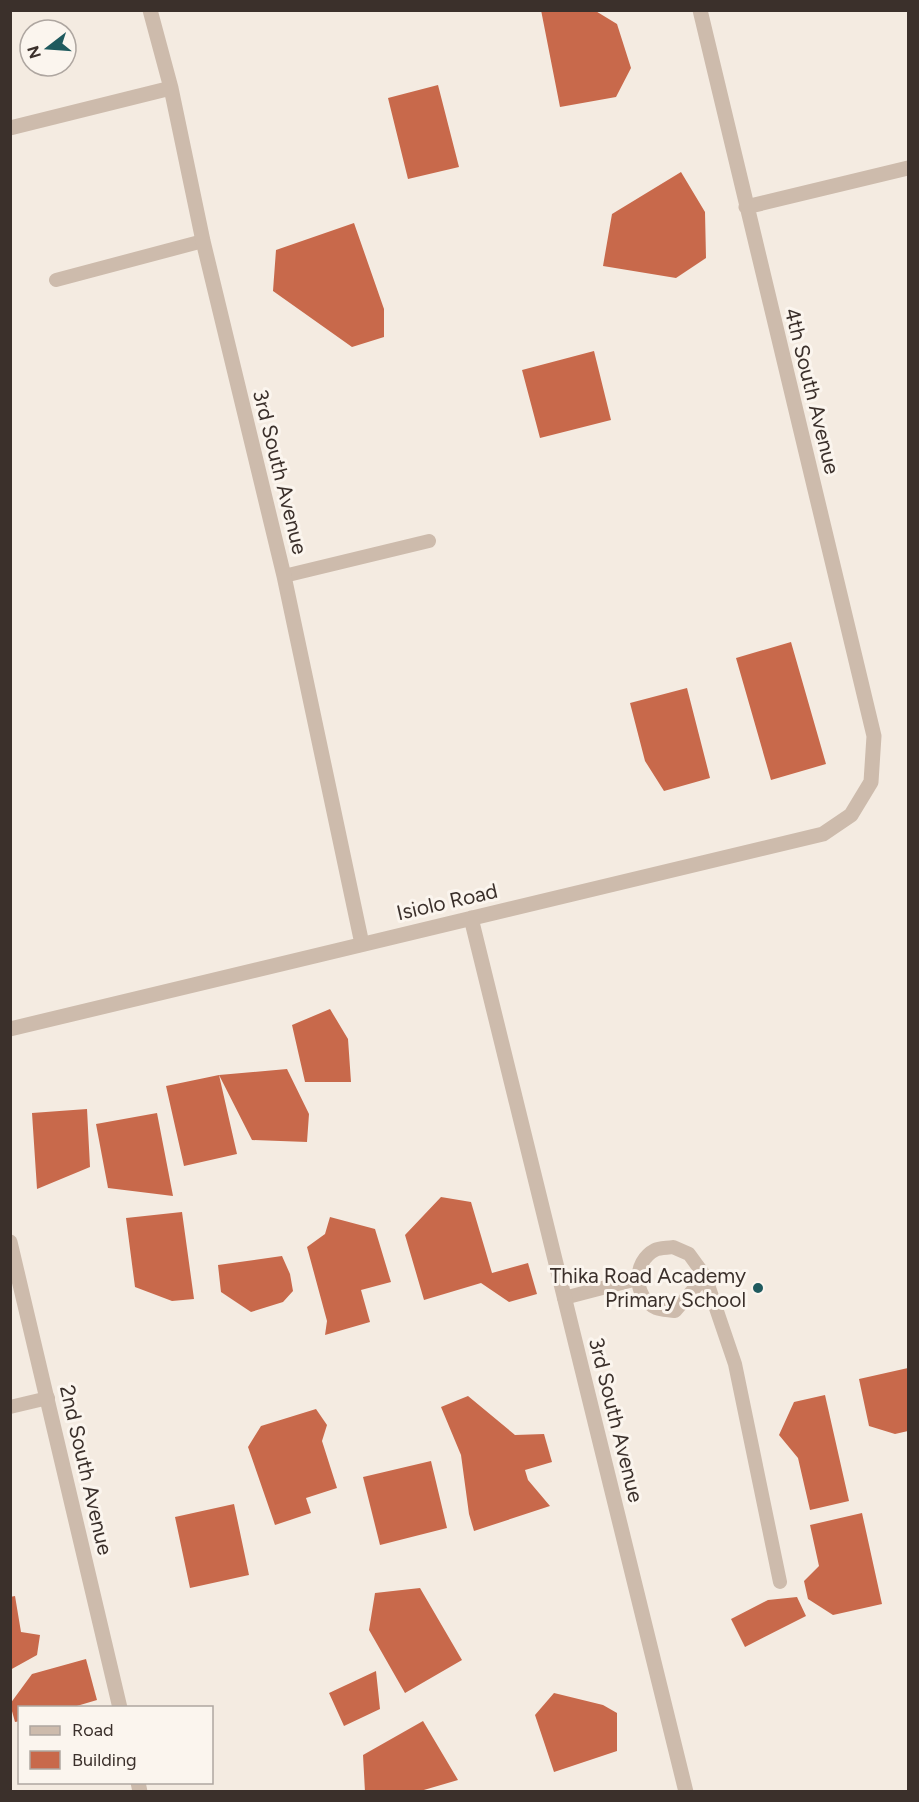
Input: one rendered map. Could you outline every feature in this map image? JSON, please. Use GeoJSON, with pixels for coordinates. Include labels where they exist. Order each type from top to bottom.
{"type":"FeatureCollection","features":[{"type":"Feature","properties":{"kind":"street","name":"3rd South Avenue"},"geometry":{"type":"LineString","coordinates":[[150,10],[171,88],[203,241],[284,576],[362,944]]}},
{"type":"Feature","properties":{"kind":"street","name":"4th South Avenue"},"geometry":{"type":"LineString","coordinates":[[700,10],[874,736],[871,782]]}},
{"type":"Feature","properties":{"kind":"street"},"geometry":{"type":"LineString","coordinates":[[10,128],[171,88]]}},
{"type":"Feature","properties":{"kind":"street"},"geometry":{"type":"LineString","coordinates":[[746,207],[909,168]]}},
{"type":"Feature","properties":{"kind":"street","name":"Isiolo Road"},"geometry":{"type":"LineString","coordinates":[[10,1029],[823,834],[851,815],[871,782]]}},
{"type":"Feature","properties":{"kind":"street","name":"3rd South Avenue"},"geometry":{"type":"LineString","coordinates":[[471,918],[686,1791]]}},
{"type":"Feature","properties":{"kind":"street","name":"2nd South Avenue"},"geometry":{"type":"LineString","coordinates":[[10,1242],[120,1706]]}},
{"type":"Feature","properties":{"kind":"lane"},"geometry":{"type":"LineString","coordinates":[[56,280],[203,241]]}},
{"type":"Feature","properties":{"kind":"lane"},"geometry":{"type":"LineString","coordinates":[[284,576],[429,541]]}},
{"type":"Feature","properties":{"kind":"lane"},"geometry":{"type":"LineString","coordinates":[[705,1276],[675,1311],[657,1308],[650,1303],[643,1297],[637,1279],[642,1261],[655,1250],[673,1247],[689,1254],[705,1276],[735,1364],[780,1582]]}},
{"type":"Feature","properties":{"kind":"lane"},"geometry":{"type":"LineString","coordinates":[[564,1298],[637,1279]]}},
{"type":"Feature","properties":{"kind":"lane"},"geometry":{"type":"LineString","coordinates":[[10,1407],[48,1398]]}},
{"type":"Feature","properties":{"kind":"building"},"geometry":{"type":"Polygon","coordinates":[[[541,10],[594,10],[617,24],[631,68],[616,97],[560,107],[541,10]]]}},
{"type":"Feature","properties":{"kind":"building"},"geometry":{"type":"Polygon","coordinates":[[[438,85],[459,167],[408,179],[388,98],[438,85]]]}},
{"type":"Feature","properties":{"kind":"building"},"geometry":{"type":"Polygon","coordinates":[[[681,172],[705,212],[706,258],[676,278],[603,266],[612,214],[681,172]]]}},
{"type":"Feature","properties":{"kind":"building"},"geometry":{"type":"Polygon","coordinates":[[[354,223],[384,309],[384,337],[352,347],[273,291],[276,250],[354,223]]]}},
{"type":"Feature","properties":{"kind":"building"},"geometry":{"type":"Polygon","coordinates":[[[594,351],[611,420],[540,438],[522,370],[594,351]]]}},
{"type":"Feature","properties":{"kind":"building"},"geometry":{"type":"Polygon","coordinates":[[[791,642],[826,764],[771,780],[736,658],[791,642]]]}},
{"type":"Feature","properties":{"kind":"building"},"geometry":{"type":"Polygon","coordinates":[[[687,688],[710,778],[664,791],[645,761],[630,703],[687,688]]]}},
{"type":"Feature","properties":{"kind":"building"},"geometry":{"type":"Polygon","coordinates":[[[330,1009],[348,1039],[351,1082],[305,1082],[292,1025],[330,1009]]]}},
{"type":"Feature","properties":{"kind":"building"},"geometry":{"type":"Polygon","coordinates":[[[287,1069],[309,1114],[307,1142],[252,1140],[219,1075],[287,1069]]]}},
{"type":"Feature","properties":{"kind":"building"},"geometry":{"type":"Polygon","coordinates":[[[219,1075],[237,1154],[184,1166],[166,1086],[219,1075]]]}},
{"type":"Feature","properties":{"kind":"building"},"geometry":{"type":"Polygon","coordinates":[[[87,1109],[90,1167],[37,1189],[32,1113],[87,1109]]]}},
{"type":"Feature","properties":{"kind":"building"},"geometry":{"type":"Polygon","coordinates":[[[157,1113],[173,1196],[108,1188],[96,1124],[157,1113]]]}},
{"type":"Feature","properties":{"kind":"building"},"geometry":{"type":"Polygon","coordinates":[[[441,1197],[471,1202],[492,1273],[528,1263],[537,1294],[509,1302],[481,1283],[424,1300],[405,1235],[441,1197]]]}},
{"type":"Feature","properties":{"kind":"building"},"geometry":{"type":"Polygon","coordinates":[[[182,1212],[194,1299],[172,1301],[135,1287],[126,1218],[182,1212]]]}},
{"type":"Feature","properties":{"kind":"building"},"geometry":{"type":"Polygon","coordinates":[[[330,1217],[375,1229],[391,1282],[361,1290],[370,1322],[325,1335],[327,1321],[307,1247],[325,1234],[330,1217]]]}},
{"type":"Feature","properties":{"kind":"building"},"geometry":{"type":"Polygon","coordinates":[[[282,1256],[290,1274],[293,1291],[283,1302],[251,1312],[221,1292],[218,1265],[282,1256]]]}},
{"type":"Feature","properties":{"kind":"building"},"geometry":{"type":"Polygon","coordinates":[[[908,1368],[908,1431],[895,1434],[869,1426],[859,1379],[908,1368]]]}},
{"type":"Feature","properties":{"kind":"building"},"geometry":{"type":"Polygon","coordinates":[[[825,1395],[849,1501],[810,1510],[798,1458],[779,1435],[794,1402],[825,1395]]]}},
{"type":"Feature","properties":{"kind":"building"},"geometry":{"type":"Polygon","coordinates":[[[468,1396],[515,1435],[544,1434],[552,1462],[525,1470],[528,1480],[550,1506],[474,1531],[469,1514],[461,1455],[441,1407],[468,1396]]]}},
{"type":"Feature","properties":{"kind":"building"},"geometry":{"type":"Polygon","coordinates":[[[316,1409],[327,1425],[322,1441],[337,1488],[306,1498],[311,1513],[275,1525],[248,1447],[261,1426],[316,1409]]]}},
{"type":"Feature","properties":{"kind":"building"},"geometry":{"type":"Polygon","coordinates":[[[431,1461],[447,1528],[380,1545],[363,1477],[431,1461]]]}},
{"type":"Feature","properties":{"kind":"building"},"geometry":{"type":"Polygon","coordinates":[[[234,1504],[249,1575],[190,1588],[175,1517],[234,1504]]]}},
{"type":"Feature","properties":{"kind":"building"},"geometry":{"type":"Polygon","coordinates":[[[862,1513],[882,1604],[833,1615],[808,1599],[804,1581],[819,1566],[810,1525],[862,1513]]]}},
{"type":"Feature","properties":{"kind":"building"},"geometry":{"type":"Polygon","coordinates":[[[420,1588],[462,1660],[405,1693],[369,1630],[375,1593],[420,1588]]]}},
{"type":"Feature","properties":{"kind":"building"},"geometry":{"type":"Polygon","coordinates":[[[15,1596],[21,1632],[40,1635],[37,1655],[10,1670],[10,1597],[15,1596]]]}},
{"type":"Feature","properties":{"kind":"building"},"geometry":{"type":"Polygon","coordinates":[[[797,1597],[806,1616],[745,1647],[731,1619],[768,1600],[797,1597]]]}},
{"type":"Feature","properties":{"kind":"building"},"geometry":{"type":"Polygon","coordinates":[[[86,1659],[97,1700],[77,1706],[18,1706],[18,1721],[15,1722],[10,1704],[32,1674],[86,1659]]]}},
{"type":"Feature","properties":{"kind":"building"},"geometry":{"type":"Polygon","coordinates":[[[376,1671],[380,1709],[344,1726],[329,1693],[376,1671]]]}},
{"type":"Feature","properties":{"kind":"building"},"geometry":{"type":"Polygon","coordinates":[[[554,1693],[603,1705],[617,1713],[617,1751],[554,1772],[535,1715],[554,1693]]]}},
{"type":"Feature","properties":{"kind":"building"},"geometry":{"type":"Polygon","coordinates":[[[423,1721],[458,1780],[417,1792],[365,1792],[363,1755],[423,1721]]]}},
{"type":"Feature","properties":{"kind":"place","name":"Thika Road Academy Primary School"},"geometry":{"type":"Point","coordinates":[758,1288]}}]}
